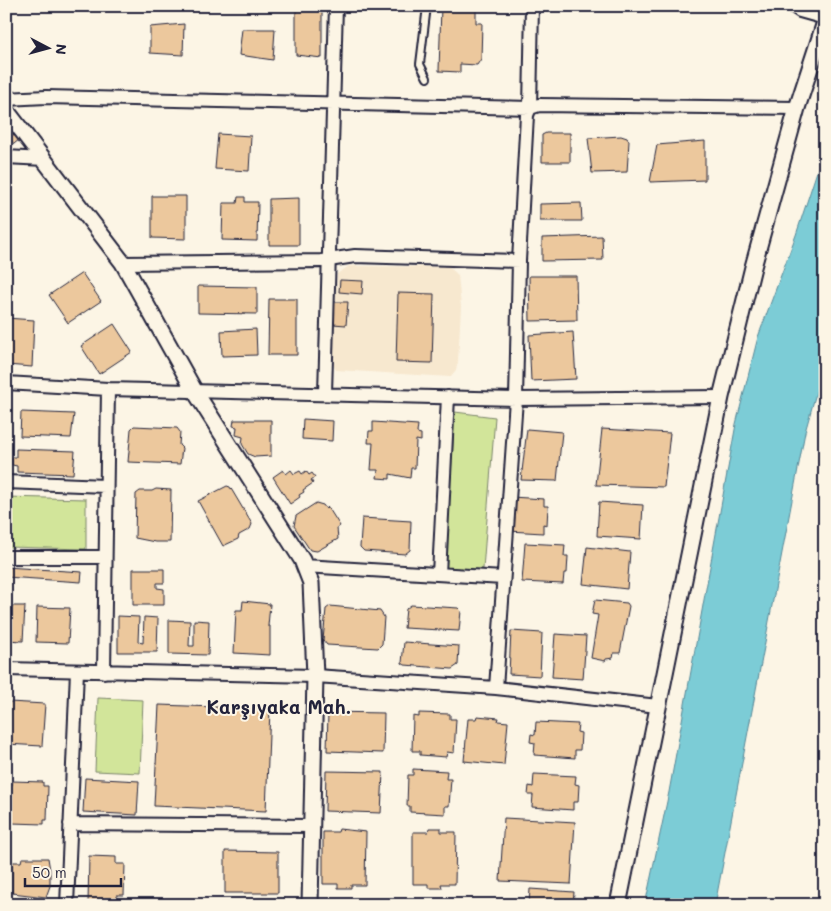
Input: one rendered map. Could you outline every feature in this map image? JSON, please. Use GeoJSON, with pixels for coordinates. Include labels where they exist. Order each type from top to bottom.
{"type":"FeatureCollection","features":[{"type":"Feature","properties":{"kind":"street"},"geometry":{"type":"LineString","coordinates":[[325,393],[336,6]]}},
{"type":"Feature","properties":{"kind":"street"},"geometry":{"type":"LineString","coordinates":[[496,688],[516,399],[519,261],[527,115],[530,108],[532,6]]}},
{"type":"Feature","properties":{"kind":"street"},"geometry":{"type":"LineString","coordinates":[[618,905],[721,397],[752,267],[797,108],[825,20],[800,11],[793,6]]}},
{"type":"Feature","properties":{"kind":"street"},"geometry":{"type":"LineString","coordinates":[[6,99],[46,98],[530,108],[539,105],[797,108]]}},
{"type":"Feature","properties":{"kind":"street"},"geometry":{"type":"LineString","coordinates":[[6,110],[123,263],[194,390],[304,566],[311,583],[315,676],[310,905]]}},
{"type":"Feature","properties":{"kind":"street"},"geometry":{"type":"LineString","coordinates":[[6,157],[44,159]]}},
{"type":"Feature","properties":{"kind":"street"},"geometry":{"type":"LineString","coordinates":[[123,263],[330,259],[355,256],[519,261]]}},
{"type":"Feature","properties":{"kind":"street"},"geometry":{"type":"LineString","coordinates":[[6,383],[108,389],[516,399],[721,397]]}},
{"type":"Feature","properties":{"kind":"street"},"geometry":{"type":"LineString","coordinates":[[104,672],[105,486],[108,389]]}},
{"type":"Feature","properties":{"kind":"street"},"geometry":{"type":"LineString","coordinates":[[439,574],[448,397]]}},
{"type":"Feature","properties":{"kind":"street"},"geometry":{"type":"LineString","coordinates":[[6,482],[105,486]]}},
{"type":"Feature","properties":{"kind":"street"},"geometry":{"type":"LineString","coordinates":[[6,557],[105,557]]}},
{"type":"Feature","properties":{"kind":"street"},"geometry":{"type":"LineString","coordinates":[[304,566],[503,578]]}},
{"type":"Feature","properties":{"kind":"street"},"geometry":{"type":"LineString","coordinates":[[6,669],[315,676],[496,688],[658,706]]}},
{"type":"Feature","properties":{"kind":"street"},"geometry":{"type":"LineString","coordinates":[[66,905],[77,670]]}},
{"type":"Feature","properties":{"kind":"street"},"geometry":{"type":"LineString","coordinates":[[70,824],[312,826]]}},
{"type":"Feature","properties":{"kind":"lane"},"geometry":{"type":"LineString","coordinates":[[426,78],[420,64],[427,6]]}},
{"type":"Feature","properties":{"kind":"shaded area"},"geometry":{"type":"Polygon","coordinates":[[[349,266],[449,267],[458,275],[461,307],[458,362],[456,370],[450,377],[336,370],[333,365],[337,274],[349,266]]]}},
{"type":"Feature","properties":{"kind":"green space"},"geometry":{"type":"Polygon","coordinates":[[[455,412],[495,417],[483,569],[445,568],[455,412]]]}},
{"type":"Feature","properties":{"kind":"green space"},"geometry":{"type":"Polygon","coordinates":[[[6,497],[86,499],[86,549],[6,547],[6,497]]]}},
{"type":"Feature","properties":{"kind":"green space"},"geometry":{"type":"Polygon","coordinates":[[[98,698],[143,700],[140,773],[95,771],[98,698]]]}},
{"type":"Feature","properties":{"kind":"water"},"geometry":{"type":"Polygon","coordinates":[[[825,147],[825,361],[805,432],[715,905],[645,905],[669,792],[736,424],[758,337],[796,235],[825,147]]]}},
{"type":"Feature","properties":{"kind":"building"},"geometry":{"type":"Polygon","coordinates":[[[296,6],[322,6],[322,58],[296,55],[296,6]]]}},
{"type":"Feature","properties":{"kind":"building"},"geometry":{"type":"Polygon","coordinates":[[[441,6],[481,6],[476,8],[476,23],[482,23],[481,59],[477,65],[460,64],[460,72],[439,71],[441,6]]]}},
{"type":"Feature","properties":{"kind":"building"},"geometry":{"type":"Polygon","coordinates":[[[184,24],[183,55],[150,53],[150,27],[184,24]]]}},
{"type":"Feature","properties":{"kind":"building"},"geometry":{"type":"Polygon","coordinates":[[[242,29],[275,29],[273,60],[239,55],[242,29]]]}},
{"type":"Feature","properties":{"kind":"building"},"geometry":{"type":"Polygon","coordinates":[[[12,129],[20,139],[14,144],[6,134],[12,129]]]}},
{"type":"Feature","properties":{"kind":"building"},"geometry":{"type":"Polygon","coordinates":[[[546,133],[570,133],[570,162],[542,162],[542,135],[546,133]]]}},
{"type":"Feature","properties":{"kind":"building"},"geometry":{"type":"Polygon","coordinates":[[[218,134],[251,136],[249,171],[215,169],[218,134]]]}},
{"type":"Feature","properties":{"kind":"building"},"geometry":{"type":"Polygon","coordinates":[[[621,136],[629,141],[627,172],[592,173],[588,138],[621,136]]]}},
{"type":"Feature","properties":{"kind":"building"},"geometry":{"type":"Polygon","coordinates":[[[705,141],[705,180],[650,182],[657,145],[705,141]]]}},
{"type":"Feature","properties":{"kind":"building"},"geometry":{"type":"Polygon","coordinates":[[[152,196],[186,196],[186,239],[152,238],[152,196]]]}},
{"type":"Feature","properties":{"kind":"building"},"geometry":{"type":"Polygon","coordinates":[[[238,197],[245,197],[245,202],[258,202],[257,241],[222,240],[223,203],[237,203],[238,197]]]}},
{"type":"Feature","properties":{"kind":"building"},"geometry":{"type":"Polygon","coordinates":[[[299,198],[299,245],[269,245],[269,199],[299,198]]]}},
{"type":"Feature","properties":{"kind":"building"},"geometry":{"type":"Polygon","coordinates":[[[581,203],[582,221],[540,221],[540,204],[581,203]]]}},
{"type":"Feature","properties":{"kind":"building"},"geometry":{"type":"Polygon","coordinates":[[[602,236],[603,260],[542,261],[542,238],[602,236]]]}},
{"type":"Feature","properties":{"kind":"building"},"geometry":{"type":"Polygon","coordinates":[[[82,273],[101,301],[68,323],[49,295],[82,273]]]}},
{"type":"Feature","properties":{"kind":"building"},"geometry":{"type":"Polygon","coordinates":[[[529,276],[576,276],[577,320],[530,321],[529,276]]]}},
{"type":"Feature","properties":{"kind":"building"},"geometry":{"type":"Polygon","coordinates":[[[340,280],[363,281],[362,294],[339,292],[340,280]]]}},
{"type":"Feature","properties":{"kind":"building"},"geometry":{"type":"Polygon","coordinates":[[[198,286],[257,287],[257,314],[198,313],[198,286]]]}},
{"type":"Feature","properties":{"kind":"building"},"geometry":{"type":"Polygon","coordinates":[[[398,293],[434,294],[432,363],[396,362],[398,293]]]}},
{"type":"Feature","properties":{"kind":"building"},"geometry":{"type":"Polygon","coordinates":[[[269,299],[297,299],[297,355],[268,355],[269,299]]]}},
{"type":"Feature","properties":{"kind":"building"},"geometry":{"type":"Polygon","coordinates":[[[334,302],[348,302],[346,325],[333,324],[334,302]]]}},
{"type":"Feature","properties":{"kind":"building"},"geometry":{"type":"Polygon","coordinates":[[[6,318],[34,320],[32,367],[6,365],[6,318]]]}},
{"type":"Feature","properties":{"kind":"building"},"geometry":{"type":"Polygon","coordinates":[[[114,324],[132,352],[99,374],[81,346],[114,324]]]}},
{"type":"Feature","properties":{"kind":"building"},"geometry":{"type":"Polygon","coordinates":[[[256,329],[257,355],[222,356],[221,331],[256,329]]]}},
{"type":"Feature","properties":{"kind":"building"},"geometry":{"type":"Polygon","coordinates":[[[573,332],[576,379],[531,381],[529,335],[573,332]]]}},
{"type":"Feature","properties":{"kind":"building"},"geometry":{"type":"Polygon","coordinates":[[[21,412],[74,414],[71,438],[20,436],[21,412]]]}},
{"type":"Feature","properties":{"kind":"building"},"geometry":{"type":"Polygon","coordinates":[[[303,419],[333,421],[332,441],[302,439],[303,419]]]}},
{"type":"Feature","properties":{"kind":"building"},"geometry":{"type":"Polygon","coordinates":[[[234,420],[271,420],[271,456],[255,457],[248,454],[242,444],[243,437],[236,435],[237,427],[233,426],[234,420]]]}},
{"type":"Feature","properties":{"kind":"building"},"geometry":{"type":"Polygon","coordinates":[[[373,422],[418,425],[417,433],[421,434],[421,441],[416,440],[415,468],[411,468],[410,478],[390,474],[390,479],[377,478],[378,470],[371,470],[373,443],[368,443],[369,431],[373,431],[373,422]]]}},
{"type":"Feature","properties":{"kind":"building"},"geometry":{"type":"Polygon","coordinates":[[[134,426],[177,428],[180,432],[179,445],[182,448],[180,464],[128,462],[131,429],[134,426]]]}},
{"type":"Feature","properties":{"kind":"building"},"geometry":{"type":"Polygon","coordinates":[[[527,429],[562,432],[557,481],[521,480],[527,429]]]}},
{"type":"Feature","properties":{"kind":"building"},"geometry":{"type":"Polygon","coordinates":[[[602,429],[670,433],[664,487],[596,485],[602,429]]]}},
{"type":"Feature","properties":{"kind":"building"},"geometry":{"type":"Polygon","coordinates":[[[16,449],[75,451],[73,474],[17,472],[17,466],[12,465],[12,457],[16,457],[16,449]]]}},
{"type":"Feature","properties":{"kind":"building"},"geometry":{"type":"Polygon","coordinates":[[[283,470],[286,474],[291,470],[294,474],[300,471],[302,474],[306,471],[309,475],[312,473],[315,477],[311,480],[313,483],[303,490],[304,492],[299,495],[300,497],[290,504],[273,477],[283,470]]]}},
{"type":"Feature","properties":{"kind":"building"},"geometry":{"type":"Polygon","coordinates":[[[227,486],[230,487],[252,524],[250,529],[239,535],[238,539],[223,546],[198,501],[227,486]]]}},
{"type":"Feature","properties":{"kind":"building"},"geometry":{"type":"Polygon","coordinates":[[[171,490],[170,542],[155,542],[135,538],[136,494],[140,491],[171,490]]]}},
{"type":"Feature","properties":{"kind":"building"},"geometry":{"type":"Polygon","coordinates":[[[511,497],[544,499],[544,506],[548,506],[547,525],[543,524],[543,533],[509,531],[511,497]]]}},
{"type":"Feature","properties":{"kind":"building"},"geometry":{"type":"Polygon","coordinates":[[[599,502],[643,505],[641,539],[597,536],[599,502]]]}},
{"type":"Feature","properties":{"kind":"building"},"geometry":{"type":"Polygon","coordinates":[[[316,503],[323,505],[326,509],[328,507],[340,526],[337,528],[338,539],[317,551],[310,550],[294,526],[296,516],[316,503]]]}},
{"type":"Feature","properties":{"kind":"building"},"geometry":{"type":"Polygon","coordinates":[[[362,518],[411,521],[410,550],[405,554],[364,551],[360,547],[362,518]]]}},
{"type":"Feature","properties":{"kind":"building"},"geometry":{"type":"Polygon","coordinates":[[[525,543],[565,545],[564,556],[568,556],[567,573],[564,573],[563,584],[522,582],[525,543]]]}},
{"type":"Feature","properties":{"kind":"building"},"geometry":{"type":"Polygon","coordinates":[[[587,547],[630,552],[627,589],[583,584],[587,547]]]}},
{"type":"Feature","properties":{"kind":"building"},"geometry":{"type":"Polygon","coordinates":[[[6,567],[82,572],[81,582],[6,577],[6,567]]]}},
{"type":"Feature","properties":{"kind":"building"},"geometry":{"type":"Polygon","coordinates":[[[133,569],[164,569],[164,583],[157,583],[157,588],[164,589],[164,605],[133,605],[133,569]]]}},
{"type":"Feature","properties":{"kind":"building"},"geometry":{"type":"Polygon","coordinates":[[[595,600],[627,603],[629,606],[620,653],[614,653],[613,658],[606,659],[605,661],[591,658],[598,615],[592,614],[595,600]]]}},
{"type":"Feature","properties":{"kind":"building"},"geometry":{"type":"Polygon","coordinates":[[[243,601],[270,604],[268,626],[270,626],[270,655],[234,653],[236,610],[242,610],[243,601]]]}},
{"type":"Feature","properties":{"kind":"building"},"geometry":{"type":"Polygon","coordinates":[[[411,605],[458,608],[461,611],[459,631],[404,628],[406,609],[411,605]]]}},
{"type":"Feature","properties":{"kind":"building"},"geometry":{"type":"Polygon","coordinates":[[[6,606],[25,606],[23,641],[6,640],[6,606]]]}},
{"type":"Feature","properties":{"kind":"building"},"geometry":{"type":"Polygon","coordinates":[[[330,606],[380,611],[384,617],[382,644],[378,648],[327,645],[323,640],[326,609],[330,606]]]}},
{"type":"Feature","properties":{"kind":"building"},"geometry":{"type":"Polygon","coordinates":[[[37,607],[70,608],[68,643],[36,642],[37,607]]]}},
{"type":"Feature","properties":{"kind":"building"},"geometry":{"type":"Polygon","coordinates":[[[118,616],[139,617],[138,642],[143,643],[144,617],[158,618],[157,652],[118,652],[118,616]]]}},
{"type":"Feature","properties":{"kind":"building"},"geometry":{"type":"Polygon","coordinates":[[[169,620],[190,621],[189,646],[194,646],[194,620],[209,621],[208,655],[169,654],[169,620]]]}},
{"type":"Feature","properties":{"kind":"building"},"geometry":{"type":"Polygon","coordinates":[[[511,631],[542,633],[540,676],[509,674],[511,631]]]}},
{"type":"Feature","properties":{"kind":"building"},"geometry":{"type":"Polygon","coordinates":[[[555,634],[586,636],[583,679],[552,677],[555,634]]]}},
{"type":"Feature","properties":{"kind":"building"},"geometry":{"type":"Polygon","coordinates":[[[404,642],[459,646],[458,665],[452,669],[405,665],[402,663],[404,642]]]}},
{"type":"Feature","properties":{"kind":"building"},"geometry":{"type":"Polygon","coordinates":[[[9,702],[45,704],[42,746],[6,744],[9,702]]]}},
{"type":"Feature","properties":{"kind":"building"},"geometry":{"type":"Polygon","coordinates":[[[159,705],[270,709],[266,811],[154,806],[159,705]]]}},
{"type":"Feature","properties":{"kind":"building"},"geometry":{"type":"Polygon","coordinates":[[[328,712],[384,713],[383,753],[327,751],[328,712]]]}},
{"type":"Feature","properties":{"kind":"building"},"geometry":{"type":"Polygon","coordinates":[[[419,713],[450,714],[450,719],[456,719],[454,753],[447,752],[446,757],[420,755],[420,751],[412,751],[413,716],[419,717],[419,713]]]}},
{"type":"Feature","properties":{"kind":"building"},"geometry":{"type":"Polygon","coordinates":[[[477,716],[499,718],[498,721],[508,722],[504,765],[464,761],[468,719],[476,719],[477,716]]]}},
{"type":"Feature","properties":{"kind":"building"},"geometry":{"type":"Polygon","coordinates":[[[536,722],[578,724],[577,732],[581,733],[580,750],[575,750],[575,758],[534,755],[535,743],[530,742],[531,734],[535,735],[536,722]]]}},
{"type":"Feature","properties":{"kind":"building"},"geometry":{"type":"Polygon","coordinates":[[[413,769],[447,771],[446,779],[451,779],[449,806],[445,806],[445,814],[410,812],[410,806],[407,806],[408,775],[413,775],[413,769]]]}},
{"type":"Feature","properties":{"kind":"building"},"geometry":{"type":"Polygon","coordinates":[[[326,771],[383,772],[381,813],[325,811],[326,771]]]}},
{"type":"Feature","properties":{"kind":"building"},"geometry":{"type":"Polygon","coordinates":[[[534,774],[576,776],[575,784],[579,785],[578,802],[573,802],[573,810],[532,807],[533,795],[528,795],[529,786],[533,787],[534,774]]]}},
{"type":"Feature","properties":{"kind":"building"},"geometry":{"type":"Polygon","coordinates":[[[85,778],[139,781],[137,815],[83,812],[85,778]]]}},
{"type":"Feature","properties":{"kind":"building"},"geometry":{"type":"Polygon","coordinates":[[[12,781],[43,782],[43,786],[48,786],[47,820],[44,820],[44,824],[12,823],[12,820],[8,820],[9,785],[12,785],[12,781]]]}},
{"type":"Feature","properties":{"kind":"building"},"geometry":{"type":"Polygon","coordinates":[[[504,818],[575,822],[571,884],[500,881],[504,818]]]}},
{"type":"Feature","properties":{"kind":"building"},"geometry":{"type":"Polygon","coordinates":[[[429,828],[441,828],[441,832],[456,832],[455,884],[441,884],[442,888],[428,888],[428,884],[413,884],[413,832],[428,832],[429,828]]]}},
{"type":"Feature","properties":{"kind":"building"},"geometry":{"type":"Polygon","coordinates":[[[339,829],[366,832],[365,885],[351,885],[351,888],[338,888],[338,884],[323,884],[323,832],[338,832],[339,829]]]}},
{"type":"Feature","properties":{"kind":"building"},"geometry":{"type":"Polygon","coordinates":[[[225,851],[278,852],[278,893],[225,893],[225,851]]]}},
{"type":"Feature","properties":{"kind":"building"},"geometry":{"type":"Polygon","coordinates":[[[89,856],[116,857],[116,864],[125,864],[124,895],[117,895],[117,904],[88,904],[89,856]]]}},
{"type":"Feature","properties":{"kind":"building"},"geometry":{"type":"Polygon","coordinates":[[[22,858],[48,858],[50,886],[46,897],[12,893],[12,862],[21,862],[22,858]]]}},
{"type":"Feature","properties":{"kind":"building"},"geometry":{"type":"Polygon","coordinates":[[[530,889],[574,892],[573,905],[529,905],[530,889]]]}},
{"type":"Feature","properties":{"kind":"district","name":"Karşıyaka Mah."},"geometry":{"type":"Point","coordinates":[279,706]}}]}
